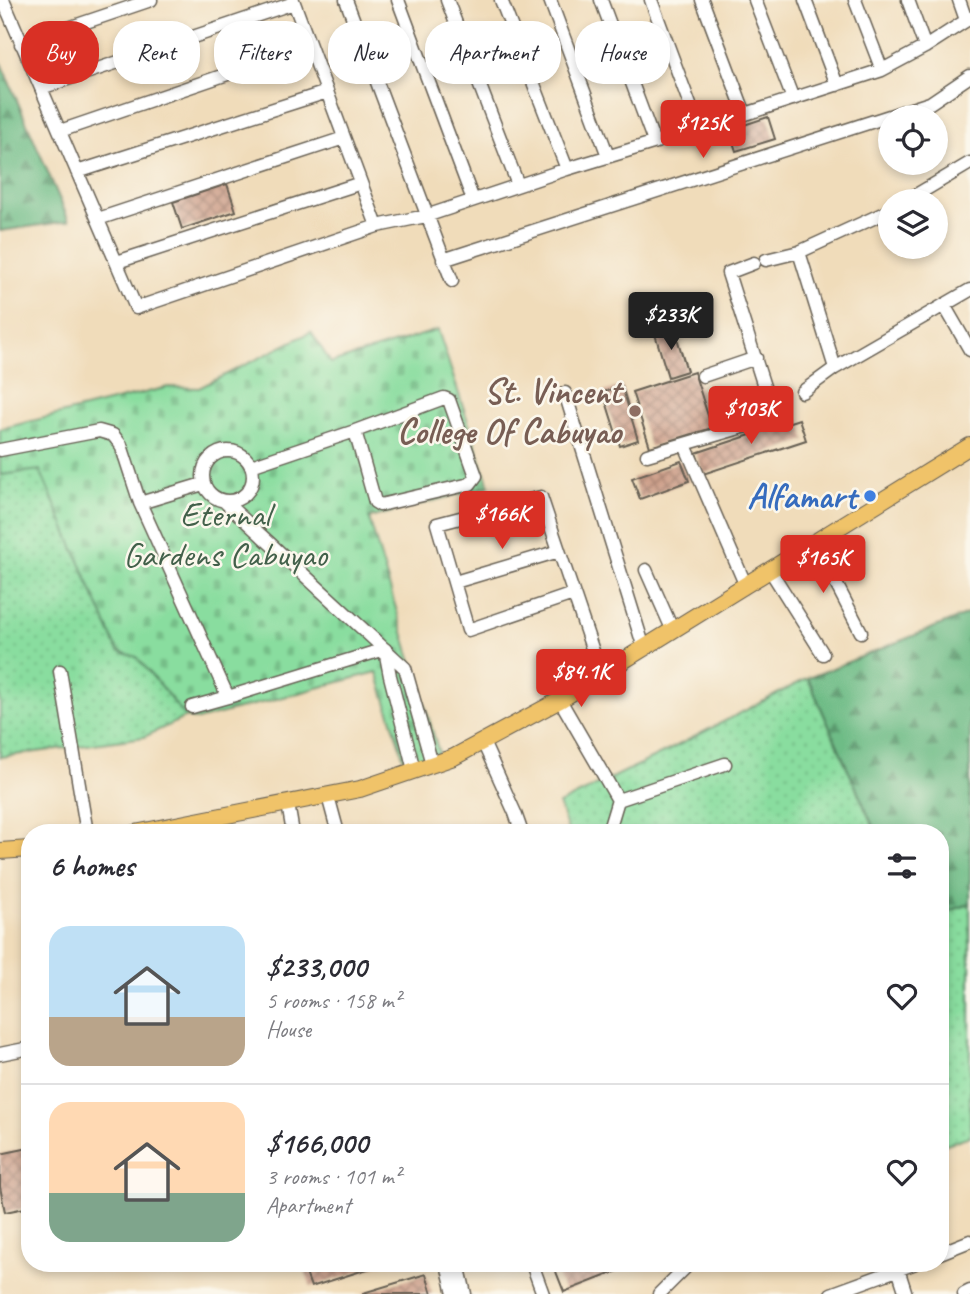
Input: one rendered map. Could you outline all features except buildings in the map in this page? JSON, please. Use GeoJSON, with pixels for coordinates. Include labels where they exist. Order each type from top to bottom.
{"type":"FeatureCollection","features":[{"type":"Feature","properties":{"kind":"main road"},"geometry":{"type":"LineString","coordinates":[[182,824],[360,789],[454,757],[560,700],[970,446]]}},
{"type":"Feature","properties":{"kind":"main road"},"geometry":{"type":"LineString","coordinates":[[0,851],[21,850]]}},
{"type":"Feature","properties":{"kind":"street"},"geometry":{"type":"LineString","coordinates":[[3,0],[21,42]]}},
{"type":"Feature","properties":{"kind":"street"},"geometry":{"type":"LineString","coordinates":[[89,21],[151,0]]}},
{"type":"Feature","properties":{"kind":"street"},"geometry":{"type":"LineString","coordinates":[[346,0],[452,281]]}},
{"type":"Feature","properties":{"kind":"street"},"geometry":{"type":"LineString","coordinates":[[398,0],[473,200]]}},
{"type":"Feature","properties":{"kind":"street"},"geometry":{"type":"LineString","coordinates":[[447,0],[518,186]]}},
{"type":"Feature","properties":{"kind":"street"},"geometry":{"type":"LineString","coordinates":[[501,0],[567,169]]}},
{"type":"Feature","properties":{"kind":"street"},"geometry":{"type":"LineString","coordinates":[[550,0],[608,156]]}},
{"type":"Feature","properties":{"kind":"street"},"geometry":{"type":"LineString","coordinates":[[601,0],[654,142]]}},
{"type":"Feature","properties":{"kind":"street"},"geometry":{"type":"LineString","coordinates":[[652,0],[699,129]]}},
{"type":"Feature","properties":{"kind":"street"},"geometry":{"type":"LineString","coordinates":[[702,0],[745,114]]}},
{"type":"Feature","properties":{"kind":"street"},"geometry":{"type":"LineString","coordinates":[[755,0],[793,99]]}},
{"type":"Feature","properties":{"kind":"street"},"geometry":{"type":"LineString","coordinates":[[805,0],[837,85]]}},
{"type":"Feature","properties":{"kind":"street"},"geometry":{"type":"LineString","coordinates":[[855,0],[882,70]]}},
{"type":"Feature","properties":{"kind":"street"},"geometry":{"type":"LineString","coordinates":[[908,0],[925,47]]}},
{"type":"Feature","properties":{"kind":"street"},"geometry":{"type":"LineString","coordinates":[[39,84],[136,309],[377,226],[426,216],[882,70],[925,47],[968,19],[959,0]]}},
{"type":"Feature","properties":{"kind":"street"},"geometry":{"type":"LineString","coordinates":[[41,88],[293,1],[301,21]]}},
{"type":"Feature","properties":{"kind":"street"},"geometry":{"type":"LineString","coordinates":[[314,57],[377,226]]}},
{"type":"Feature","properties":{"kind":"street"},"geometry":{"type":"LineString","coordinates":[[443,260],[930,103],[970,76]]}},
{"type":"Feature","properties":{"kind":"street"},"geometry":{"type":"LineString","coordinates":[[60,131],[214,79]]}},
{"type":"Feature","properties":{"kind":"street"},"geometry":{"type":"LineString","coordinates":[[78,172],[327,92]]}},
{"type":"Feature","properties":{"kind":"street"},"geometry":{"type":"LineString","coordinates":[[98,219],[344,138]]}},
{"type":"Feature","properties":{"kind":"street"},"geometry":{"type":"LineString","coordinates":[[926,189],[970,163]]}},
{"type":"Feature","properties":{"kind":"street"},"geometry":{"type":"LineString","coordinates":[[117,262],[361,183]]}},
{"type":"Feature","properties":{"kind":"street"},"geometry":{"type":"LineString","coordinates":[[648,455],[774,418],[728,273],[799,251],[878,216]]}},
{"type":"Feature","properties":{"kind":"street"},"geometry":{"type":"LineString","coordinates":[[799,251],[835,368]]}},
{"type":"Feature","properties":{"kind":"street"},"geometry":{"type":"LineString","coordinates":[[802,392],[835,368],[970,290]]}},
{"type":"Feature","properties":{"kind":"street"},"geometry":{"type":"LineString","coordinates":[[944,305],[970,350]]}},
{"type":"Feature","properties":{"kind":"street"},"geometry":{"type":"LineString","coordinates":[[703,376],[756,358]]}},
{"type":"Feature","properties":{"kind":"street"},"geometry":{"type":"LineString","coordinates":[[565,393],[644,648]]}},
{"type":"Feature","properties":{"kind":"street"},"geometry":{"type":"LineString","coordinates":[[251,466],[439,399],[449,400],[476,476],[470,484],[377,504],[355,431]]}},
{"type":"Feature","properties":{"kind":"street"},"geometry":{"type":"LineString","coordinates":[[0,450],[99,431],[113,435],[121,445],[140,503],[228,697]]}},
{"type":"Feature","properties":{"kind":"street"},"geometry":{"type":"LineString","coordinates":[[685,445],[746,586]]}},
{"type":"Feature","properties":{"kind":"street"},"geometry":{"type":"LineString","coordinates":[[224,501],[238,499],[248,491],[253,479],[251,466],[244,456],[227,450],[210,457],[206,463],[202,477],[211,495],[224,501],[405,668],[432,764]]}},
{"type":"Feature","properties":{"kind":"street"},"geometry":{"type":"LineString","coordinates":[[140,503],[204,484]]}},
{"type":"Feature","properties":{"kind":"street"},"geometry":{"type":"LineString","coordinates":[[573,594],[468,630],[437,524],[541,497],[601,675]]}},
{"type":"Feature","properties":{"kind":"street"},"geometry":{"type":"LineString","coordinates":[[815,542],[861,632]]}},
{"type":"Feature","properties":{"kind":"street"},"geometry":{"type":"LineString","coordinates":[[455,582],[559,551]]}},
{"type":"Feature","properties":{"kind":"street"},"geometry":{"type":"LineString","coordinates":[[646,570],[673,631]]}},
{"type":"Feature","properties":{"kind":"street"},"geometry":{"type":"LineString","coordinates":[[771,570],[823,654]]}},
{"type":"Feature","properties":{"kind":"street"},"geometry":{"type":"LineString","coordinates":[[192,707],[385,649]]}},
{"type":"Feature","properties":{"kind":"street"},"geometry":{"type":"LineString","coordinates":[[385,649],[414,770]]}},
{"type":"Feature","properties":{"kind":"street"},"geometry":{"type":"LineString","coordinates":[[60,671],[86,824]]}},
{"type":"Feature","properties":{"kind":"street"},"geometry":{"type":"LineString","coordinates":[[560,700],[618,800],[611,824]]}},
{"type":"Feature","properties":{"kind":"street"},"geometry":{"type":"LineString","coordinates":[[483,742],[519,824]]}},
{"type":"Feature","properties":{"kind":"street"},"geometry":{"type":"LineString","coordinates":[[618,800],[725,764]]}},
{"type":"Feature","properties":{"kind":"street"},"geometry":{"type":"LineString","coordinates":[[328,796],[336,824]]}},
{"type":"Feature","properties":{"kind":"street"},"geometry":{"type":"LineString","coordinates":[[288,804],[291,824]]}},
{"type":"Feature","properties":{"kind":"street"},"geometry":{"type":"LineString","coordinates":[[0,1054],[21,1050]]}},
{"type":"Feature","properties":{"kind":"street"},"geometry":{"type":"LineString","coordinates":[[949,1249],[970,1241]]}},
{"type":"Feature","properties":{"kind":"street"},"geometry":{"type":"LineString","coordinates":[[449,1272],[454,1294]]}},
{"type":"Feature","properties":{"kind":"street"},"geometry":{"type":"LineString","coordinates":[[460,1272],[465,1294]]}},
{"type":"Feature","properties":{"kind":"street"},"geometry":{"type":"LineString","coordinates":[[535,1272],[543,1294]]}},
{"type":"Feature","properties":{"kind":"street"},"geometry":{"type":"LineString","coordinates":[[659,1294],[682,1272]]}},
{"type":"Feature","properties":{"kind":"street"},"geometry":{"type":"LineString","coordinates":[[831,1294],[855,1290],[892,1272]]}},
{"type":"Feature","properties":{"kind":"street"},"geometry":{"type":"LineString","coordinates":[[899,1272],[906,1294]]}},
{"type":"Feature","properties":{"kind":"street"},"geometry":{"type":"LineString","coordinates":[[964,1294],[970,1291]]}},
{"type":"Feature","properties":{"kind":"green space"},"geometry":{"type":"Polygon","coordinates":[[[0,61],[69,221],[0,231],[0,61]]]}},
{"type":"Feature","properties":{"kind":"green space","name":"Eternal Gardens Cabuyao"},"geometry":{"type":"Polygon","coordinates":[[[438,330],[489,486],[369,518],[439,753],[405,763],[377,672],[197,720],[186,717],[137,657],[118,651],[40,470],[0,475],[0,429],[168,387],[199,388],[311,332],[331,363],[438,330]]]}},
{"type":"Feature","properties":{"kind":"green space"},"geometry":{"type":"Polygon","coordinates":[[[40,469],[118,651],[137,657],[186,717],[144,737],[0,757],[0,475],[40,469]]]}},
{"type":"Feature","properties":{"kind":"green space"},"geometry":{"type":"Polygon","coordinates":[[[970,613],[970,904],[949,911],[949,824],[872,824],[808,678],[970,613]]]}},
{"type":"Feature","properties":{"kind":"green space"},"geometry":{"type":"Polygon","coordinates":[[[808,678],[872,824],[566,824],[559,804],[808,678]]]}},
{"type":"Feature","properties":{"kind":"green space"},"geometry":{"type":"Polygon","coordinates":[[[970,904],[970,1136],[949,1143],[949,911],[970,904]]]}},
{"type":"Feature","properties":{"kind":"place","name":"St. Vincent College Of Cabuyao"},"geometry":{"type":"Point","coordinates":[635,411]}},
{"type":"Feature","properties":{"kind":"place","name":"Alfamart"},"geometry":{"type":"Point","coordinates":[870,496]}}]}
